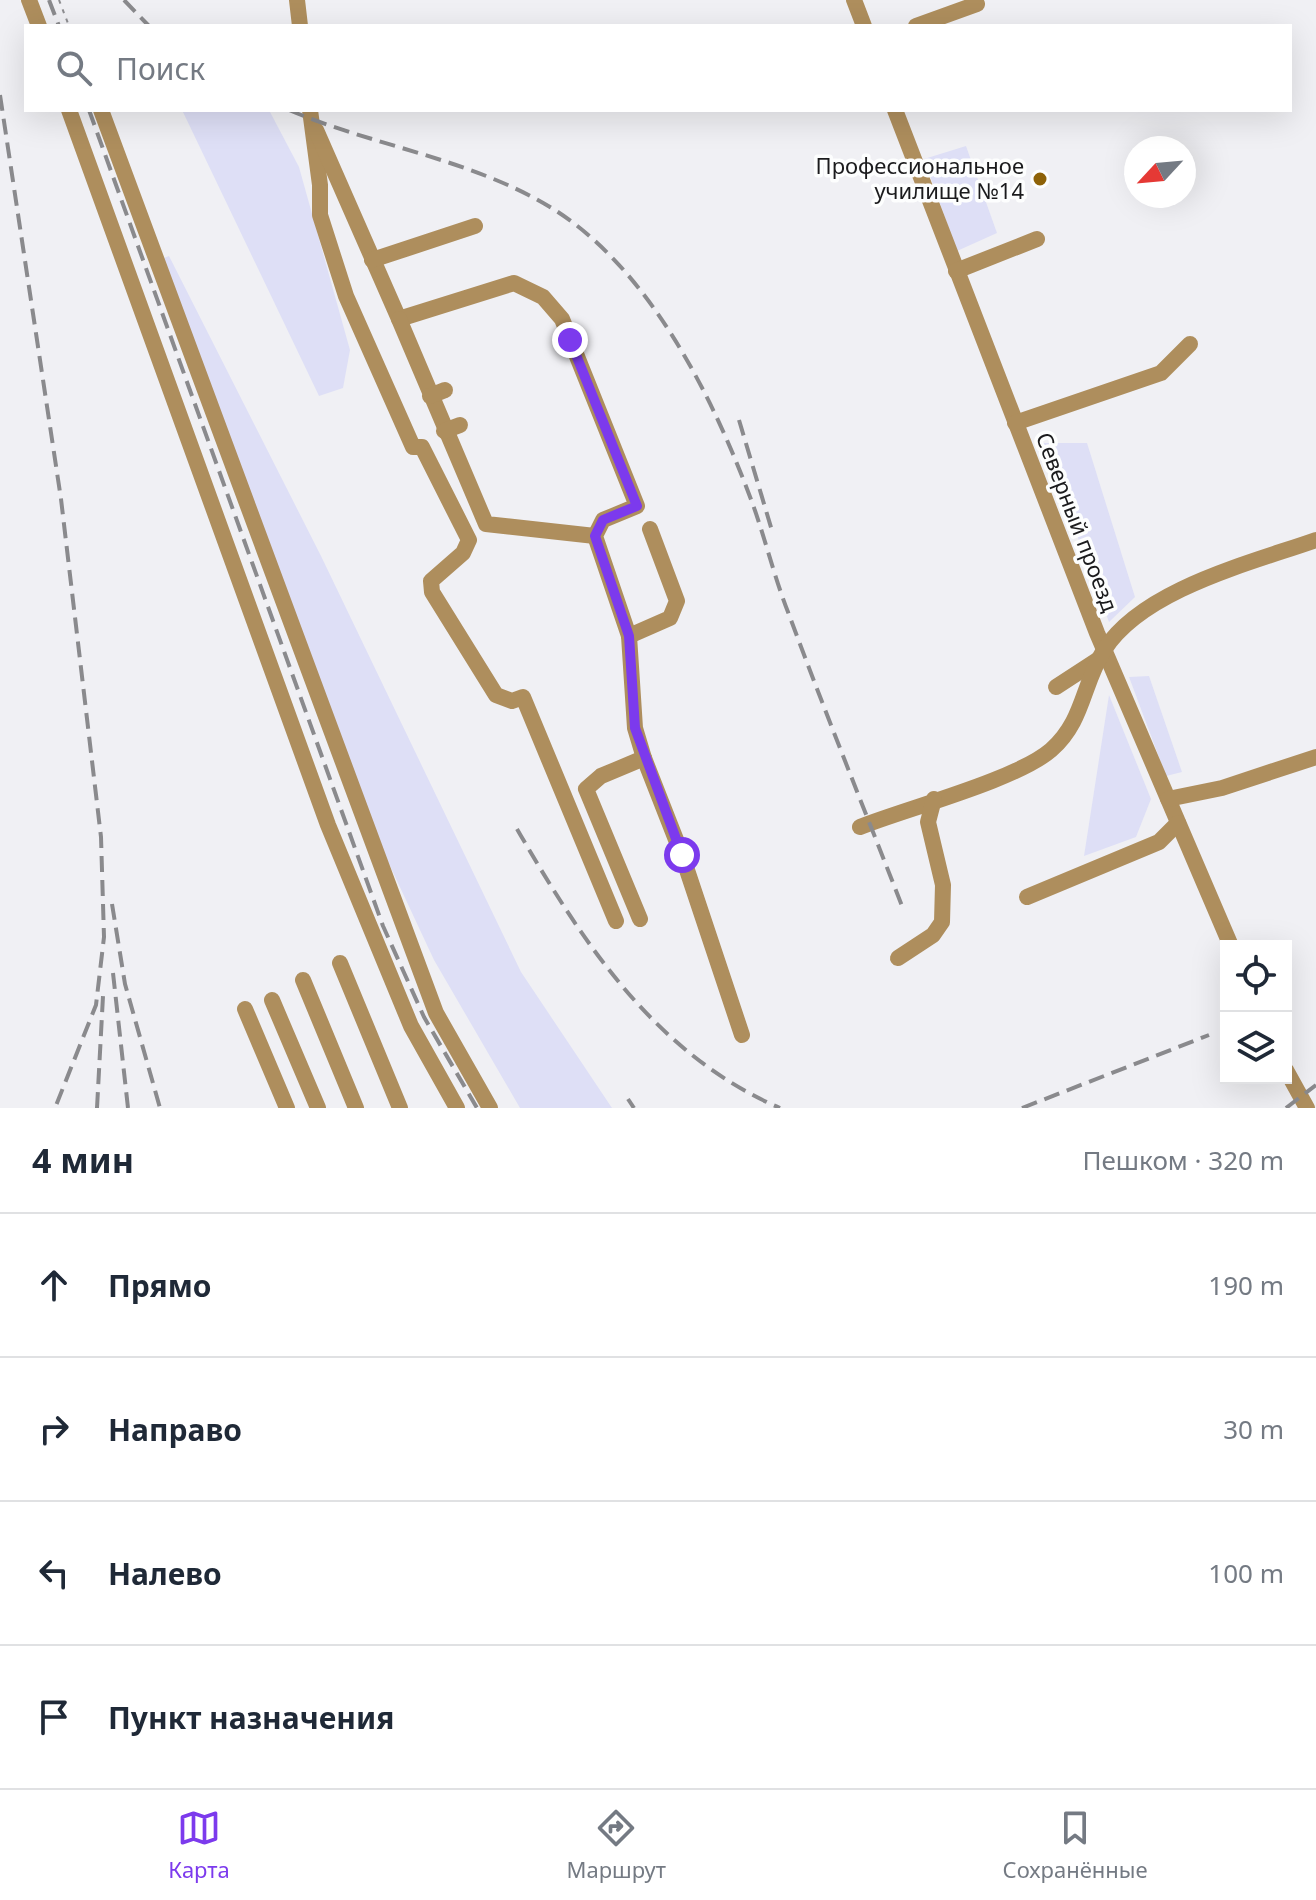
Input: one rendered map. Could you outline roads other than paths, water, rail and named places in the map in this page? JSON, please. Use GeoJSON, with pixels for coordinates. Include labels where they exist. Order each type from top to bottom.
{"type":"FeatureCollection","features":[{"type":"Feature","properties":{"kind":"street"},"geometry":{"type":"LineString","coordinates":[[29,0],[38,24]]}},
{"type":"Feature","properties":{"kind":"street"},"geometry":{"type":"LineString","coordinates":[[297,0],[300,24]]}},
{"type":"Feature","properties":{"kind":"street"},"geometry":{"type":"LineString","coordinates":[[854,0],[863,24]]}},
{"type":"Feature","properties":{"kind":"street"},"geometry":{"type":"LineString","coordinates":[[921,24],[979,1]]}},
{"type":"Feature","properties":{"kind":"street"},"geometry":{"type":"LineString","coordinates":[[70,112],[328,825],[411,1026],[457,1108]]}},
{"type":"Feature","properties":{"kind":"street"},"geometry":{"type":"LineString","coordinates":[[102,112],[436,1013],[490,1108]]}},
{"type":"Feature","properties":{"kind":"street","name":"Северный проезд"},"geometry":{"type":"LineString","coordinates":[[896,112],[1102,654],[1228,940]]}},
{"type":"Feature","properties":{"kind":"street"},"geometry":{"type":"LineString","coordinates":[[310,115],[372,260],[437,393],[467,463],[482,503],[482,519],[493,527],[595,536]]}},
{"type":"Feature","properties":{"kind":"street"},"geometry":{"type":"LineString","coordinates":[[310,115],[320,185],[320,215],[346,296],[413,447],[422,447],[469,540],[463,553],[431,581],[432,592],[496,695],[512,701],[523,697],[616,921]]}},
{"type":"Feature","properties":{"kind":"street"},"geometry":{"type":"LineString","coordinates":[[372,260],[475,226]]}},
{"type":"Feature","properties":{"kind":"street"},"geometry":{"type":"LineString","coordinates":[[956,271],[1037,239]]}},
{"type":"Feature","properties":{"kind":"street"},"geometry":{"type":"LineString","coordinates":[[399,319],[514,283],[543,297],[562,319],[566,342],[637,506],[603,520],[595,536],[629,636],[635,728],[682,855],[742,1035]]}},
{"type":"Feature","properties":{"kind":"street"},"geometry":{"type":"LineString","coordinates":[[1015,423],[1161,373],[1190,344]]}},
{"type":"Feature","properties":{"kind":"street"},"geometry":{"type":"LineString","coordinates":[[629,636],[670,618],[677,601],[650,529]]}},
{"type":"Feature","properties":{"kind":"street"},"geometry":{"type":"LineString","coordinates":[[860,827],[934,799],[950,786],[1007,774],[1049,752],[1075,723],[1102,654],[1125,624],[1161,600],[1316,540]]}},
{"type":"Feature","properties":{"kind":"street"},"geometry":{"type":"LineString","coordinates":[[1056,687],[1102,654]]}},
{"type":"Feature","properties":{"kind":"street"},"geometry":{"type":"LineString","coordinates":[[1168,799],[1222,788],[1316,757]]}},
{"type":"Feature","properties":{"kind":"street"},"geometry":{"type":"LineString","coordinates":[[640,919],[586,789],[601,776],[644,758]]}},
{"type":"Feature","properties":{"kind":"street"},"geometry":{"type":"LineString","coordinates":[[898,958],[933,935],[942,922],[943,885],[928,822],[934,799]]}},
{"type":"Feature","properties":{"kind":"street"},"geometry":{"type":"LineString","coordinates":[[1027,897],[1159,842],[1178,823]]}},
{"type":"Feature","properties":{"kind":"street"},"geometry":{"type":"LineString","coordinates":[[340,963],[400,1108]]}},
{"type":"Feature","properties":{"kind":"street"},"geometry":{"type":"LineString","coordinates":[[303,980],[356,1108]]}},
{"type":"Feature","properties":{"kind":"street"},"geometry":{"type":"LineString","coordinates":[[272,1000],[318,1108]]}},
{"type":"Feature","properties":{"kind":"street"},"geometry":{"type":"LineString","coordinates":[[245,1009],[287,1108]]}},
{"type":"Feature","properties":{"kind":"street"},"geometry":{"type":"LineString","coordinates":[[1292,1081],[1307,1108]]}},
{"type":"Feature","properties":{"kind":"railway"},"geometry":{"type":"LineString","coordinates":[[49,0],[58,24]]}},
{"type":"Feature","properties":{"kind":"railway"},"geometry":{"type":"LineString","coordinates":[[124,0],[147,24]]}},
{"type":"Feature","properties":{"kind":"railway"},"geometry":{"type":"LineString","coordinates":[[0,95],[61,499],[101,837],[104,937],[96,1005],[55,1108]]}},
{"type":"Feature","properties":{"kind":"railway"},"geometry":{"type":"LineString","coordinates":[[90,112],[383,926],[424,1017],[477,1108]]}},
{"type":"Feature","properties":{"kind":"railway"},"geometry":{"type":"LineString","coordinates":[[294,112],[455,165],[520,191],[550,207],[586,233],[618,264],[647,299],[697,378],[736,462],[788,612],[904,911]]}},
{"type":"Feature","properties":{"kind":"railway"},"geometry":{"type":"LineString","coordinates":[[739,420],[773,534]]}},
{"type":"Feature","properties":{"kind":"railway"},"geometry":{"type":"LineString","coordinates":[[517,829],[568,913],[626,991],[695,1058],[736,1085],[780,1108]]}},
{"type":"Feature","properties":{"kind":"railway"},"geometry":{"type":"LineString","coordinates":[[112,904],[125,984],[160,1108]]}},
{"type":"Feature","properties":{"kind":"railway"},"geometry":{"type":"LineString","coordinates":[[113,973],[128,1108]]}},
{"type":"Feature","properties":{"kind":"railway"},"geometry":{"type":"LineString","coordinates":[[97,1108],[103,996]]}},
{"type":"Feature","properties":{"kind":"railway"},"geometry":{"type":"LineString","coordinates":[[1022,1108],[1209,1035]]}},
{"type":"Feature","properties":{"kind":"railway"},"geometry":{"type":"LineString","coordinates":[[1286,1108],[1316,1085]]}},
{"type":"Feature","properties":{"kind":"railway"},"geometry":{"type":"LineString","coordinates":[[628,1099],[634,1108]]}},
{"type":"Feature","properties":{"kind":"place","name":"Профессиональное училище №14"},"geometry":{"type":"Point","coordinates":[1040,179]}}]}
